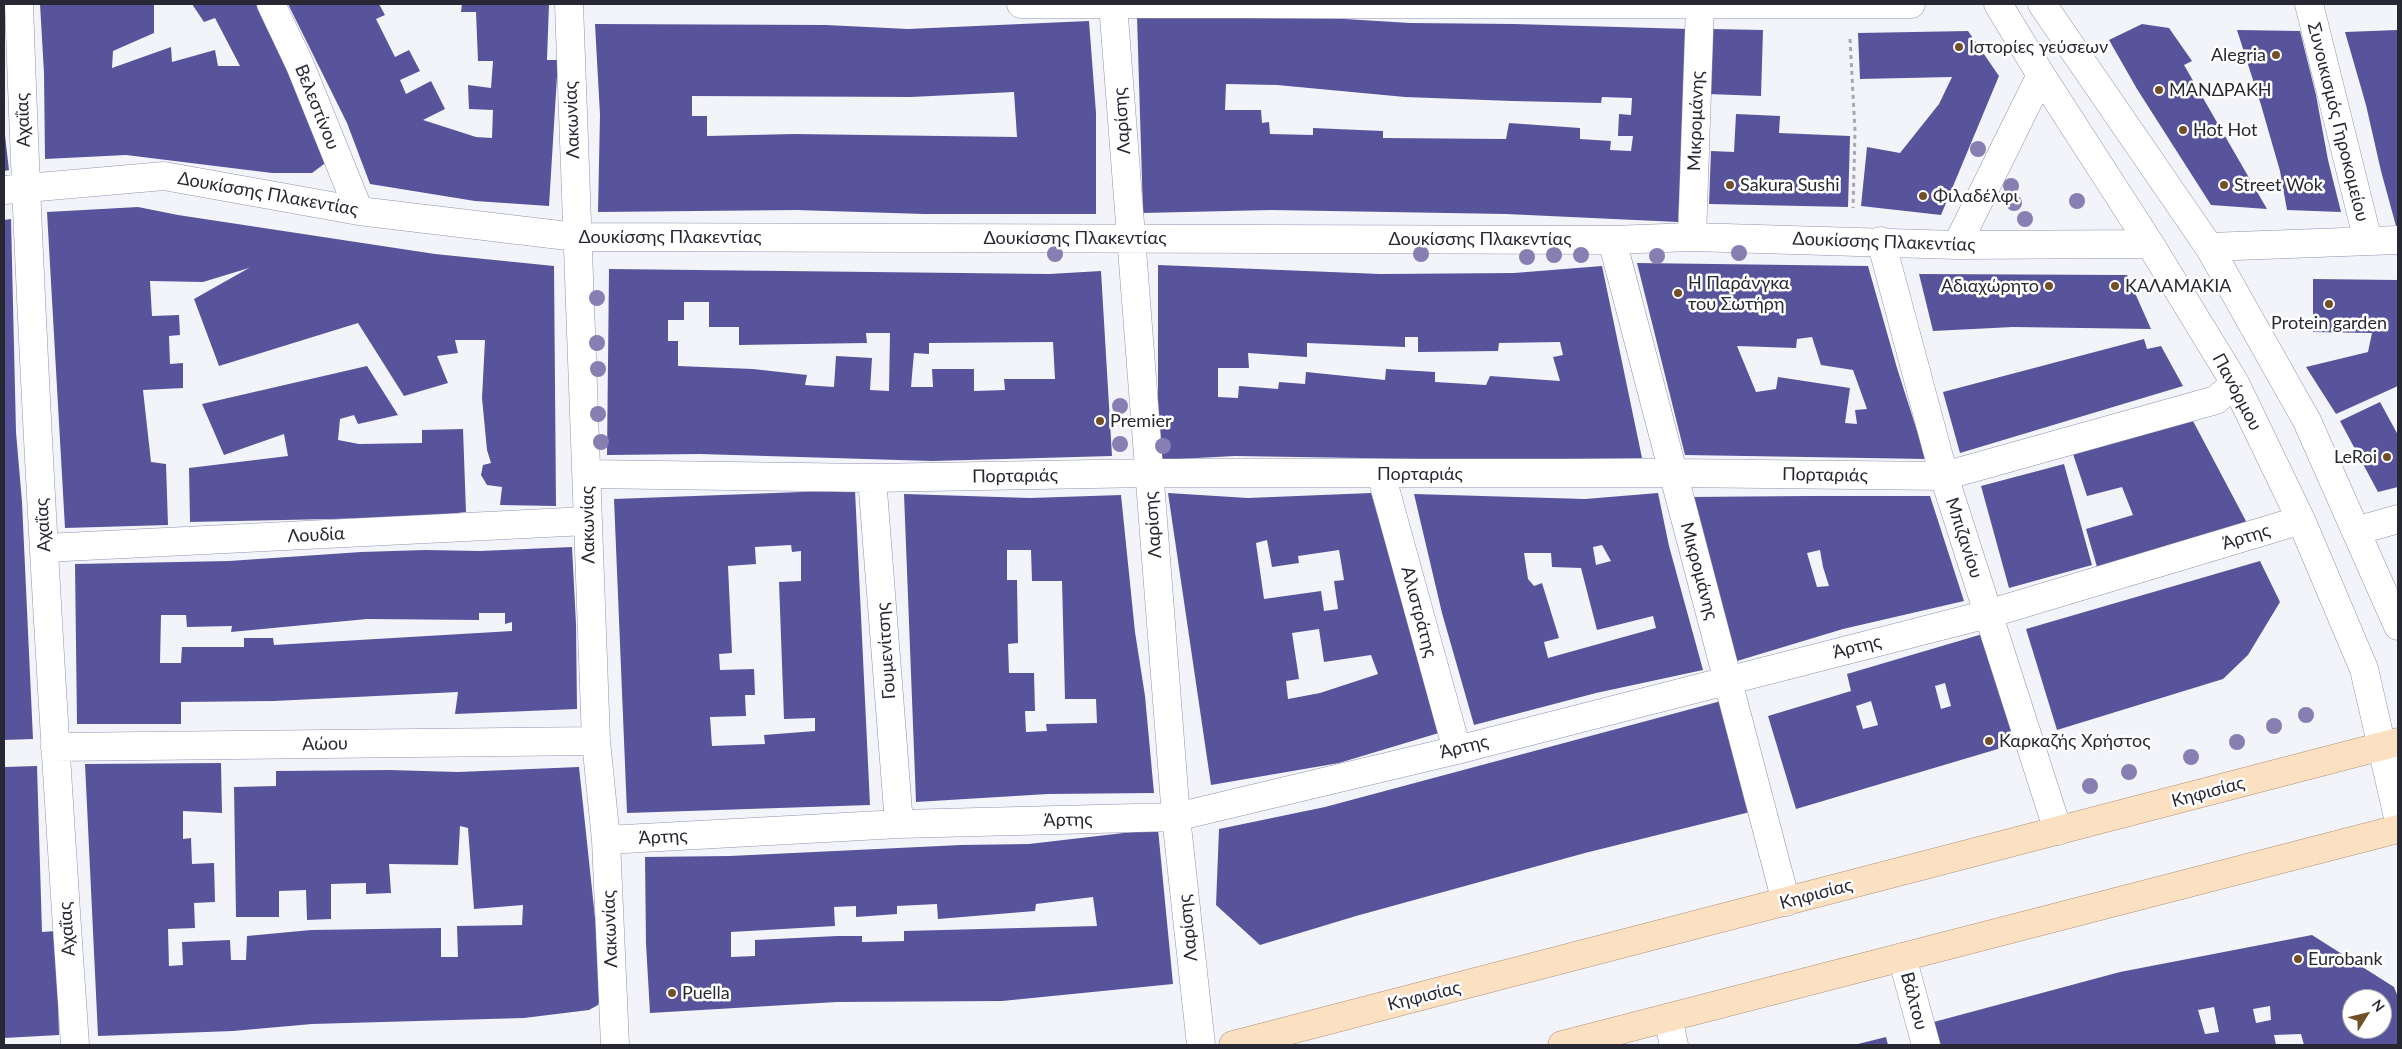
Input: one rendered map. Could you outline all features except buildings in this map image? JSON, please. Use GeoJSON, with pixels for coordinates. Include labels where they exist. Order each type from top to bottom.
{"type":"FeatureCollection","features":[{"type":"Feature","properties":{"kind":"main road","name":"Κηφισίας"},"geometry":{"type":"LineString","coordinates":[[1233,1045],[2390,744]]}},
{"type":"Feature","properties":{"kind":"main road"},"geometry":{"type":"LineString","coordinates":[[1562,1045],[2398,829]]}},
{"type":"Feature","properties":{"kind":"street","name":"Αχαΐας"},"geometry":{"type":"LineString","coordinates":[[19,4],[15,189],[45,548],[55,747],[76,1045]]}},
{"type":"Feature","properties":{"kind":"street","name":"Βελεστίνου"},"geometry":{"type":"LineString","coordinates":[[271,4],[300,65],[359,211]]}},
{"type":"Feature","properties":{"kind":"street","name":"Λακωνίας"},"geometry":{"type":"LineString","coordinates":[[569,4],[576,237],[587,474],[587,521],[596,740],[606,840],[615,1045]]}},
{"type":"Feature","properties":{"kind":"street"},"geometry":{"type":"LineString","coordinates":[[1021,4],[1105,4]]}},
{"type":"Feature","properties":{"kind":"street","name":"Λαρίσης"},"geometry":{"type":"LineString","coordinates":[[1113,4],[1176,817],[1202,1045]]}},
{"type":"Feature","properties":{"kind":"street"},"geometry":{"type":"LineString","coordinates":[[1118,4],[1911,4]]}},
{"type":"Feature","properties":{"kind":"street","name":"Πανόρμου"},"geometry":{"type":"LineString","coordinates":[[1998,4],[2041,75],[2150,244],[2235,383],[2301,520],[2364,669],[2390,744],[2398,817]]}},
{"type":"Feature","properties":{"kind":"street"},"geometry":{"type":"LineString","coordinates":[[2042,4],[2209,247],[2307,421],[2398,626]]}},
{"type":"Feature","properties":{"kind":"street","name":"Συνοικισμός Γηροκομείου"},"geometry":{"type":"LineString","coordinates":[[2309,4],[2368,241]]}},
{"type":"Feature","properties":{"kind":"street","name":"Μικρομάνης"},"geometry":{"type":"LineString","coordinates":[[1692,237],[1700,5]]}},
{"type":"Feature","properties":{"kind":"street"},"geometry":{"type":"LineString","coordinates":[[1957,245],[2041,75]]}},
{"type":"Feature","properties":{"kind":"street","name":"Δουκίσσης Πλακεντίας"},"geometry":{"type":"LineString","coordinates":[[15,189],[164,176],[359,211],[576,237],[1131,237],[1612,240],[1692,237],[1881,241],[1957,245],[2150,244]]}},
{"type":"Feature","properties":{"kind":"street","name":"Μικρομάνης"},"geometry":{"type":"LineString","coordinates":[[1612,240],[1786,902]]}},
{"type":"Feature","properties":{"kind":"street"},"geometry":{"type":"LineString","coordinates":[[2209,247],[2398,240]]}},
{"type":"Feature","properties":{"kind":"street","name":"Μπιζανίου"},"geometry":{"type":"LineString","coordinates":[[1881,241],[1944,476],[2058,831]]}},
{"type":"Feature","properties":{"kind":"street","name":"Πορταριάς"},"geometry":{"type":"LineString","coordinates":[[587,474],[872,478],[1150,473],[1673,473],[1944,476],[2216,400],[2235,383]]}},
{"type":"Feature","properties":{"kind":"street","name":"Αλιστράτης"},"geometry":{"type":"LineString","coordinates":[[1381,474],[1457,750]]}},
{"type":"Feature","properties":{"kind":"street","name":"Γουμενίτσης"},"geometry":{"type":"LineString","coordinates":[[872,478],[899,824]]}},
{"type":"Feature","properties":{"kind":"street"},"geometry":{"type":"LineString","coordinates":[[2356,532],[2398,519]]}},
{"type":"Feature","properties":{"kind":"street","name":"Άρτης"},"geometry":{"type":"LineString","coordinates":[[606,840],[899,824],[1176,817],[1457,750],[1988,614],[2301,520]]}},
{"type":"Feature","properties":{"kind":"street","name":"Λουδία"},"geometry":{"type":"LineString","coordinates":[[45,548],[587,521]]}},
{"type":"Feature","properties":{"kind":"street","name":"Αώου"},"geometry":{"type":"LineString","coordinates":[[55,747],[596,740]]}},
{"type":"Feature","properties":{"kind":"street","name":"Βάλτου"},"geometry":{"type":"LineString","coordinates":[[1902,957],[1926,1045]]}},
{"type":"Feature","properties":{"kind":"street"},"geometry":{"type":"LineString","coordinates":[[1668,1018],[1674,1045]]}},
{"type":"Feature","properties":{"kind":"path"},"geometry":{"type":"LineString","coordinates":[[1848,4],[1855,130],[1852,241]]}},
{"type":"Feature","properties":{"kind":"place","name":"Ιστορίες γεύσεων"},"geometry":{"type":"Point","coordinates":[1959,47]}},
{"type":"Feature","properties":{"kind":"place","name":"Alegria"},"geometry":{"type":"Point","coordinates":[2276,55]}},
{"type":"Feature","properties":{"kind":"place","name":"ΜΑΝΔΡΑΚΗ"},"geometry":{"type":"Point","coordinates":[2159,90]}},
{"type":"Feature","properties":{"kind":"place","name":"Hot Hot"},"geometry":{"type":"Point","coordinates":[2183,130]}},
{"type":"Feature","properties":{"kind":"place","name":"Sakura Sushi"},"geometry":{"type":"Point","coordinates":[1730,185]}},
{"type":"Feature","properties":{"kind":"place","name":"Street Wok"},"geometry":{"type":"Point","coordinates":[2224,185]}},
{"type":"Feature","properties":{"kind":"place","name":"Φιλαδέλφι"},"geometry":{"type":"Point","coordinates":[1923,196]}},
{"type":"Feature","properties":{"kind":"place","name":"Αδιαχώρητο"},"geometry":{"type":"Point","coordinates":[2049,286]}},
{"type":"Feature","properties":{"kind":"place","name":"ΚΑΛΑΜΑΚΙΑ"},"geometry":{"type":"Point","coordinates":[2115,286]}},
{"type":"Feature","properties":{"kind":"place","name":"Η Παράνγκα του Σωτήρη"},"geometry":{"type":"Point","coordinates":[1678,293]}},
{"type":"Feature","properties":{"kind":"place","name":"Protein garden"},"geometry":{"type":"Point","coordinates":[2329,304]}},
{"type":"Feature","properties":{"kind":"place","name":"Premier"},"geometry":{"type":"Point","coordinates":[1100,421]}},
{"type":"Feature","properties":{"kind":"place","name":"LeRoi"},"geometry":{"type":"Point","coordinates":[2387,457]}},
{"type":"Feature","properties":{"kind":"place","name":"Καρκαζής Χρήστος"},"geometry":{"type":"Point","coordinates":[1989,741]}},
{"type":"Feature","properties":{"kind":"place","name":"Eurobank"},"geometry":{"type":"Point","coordinates":[2298,959]}},
{"type":"Feature","properties":{"kind":"place","name":"Puella"},"geometry":{"type":"Point","coordinates":[672,993]}}]}
